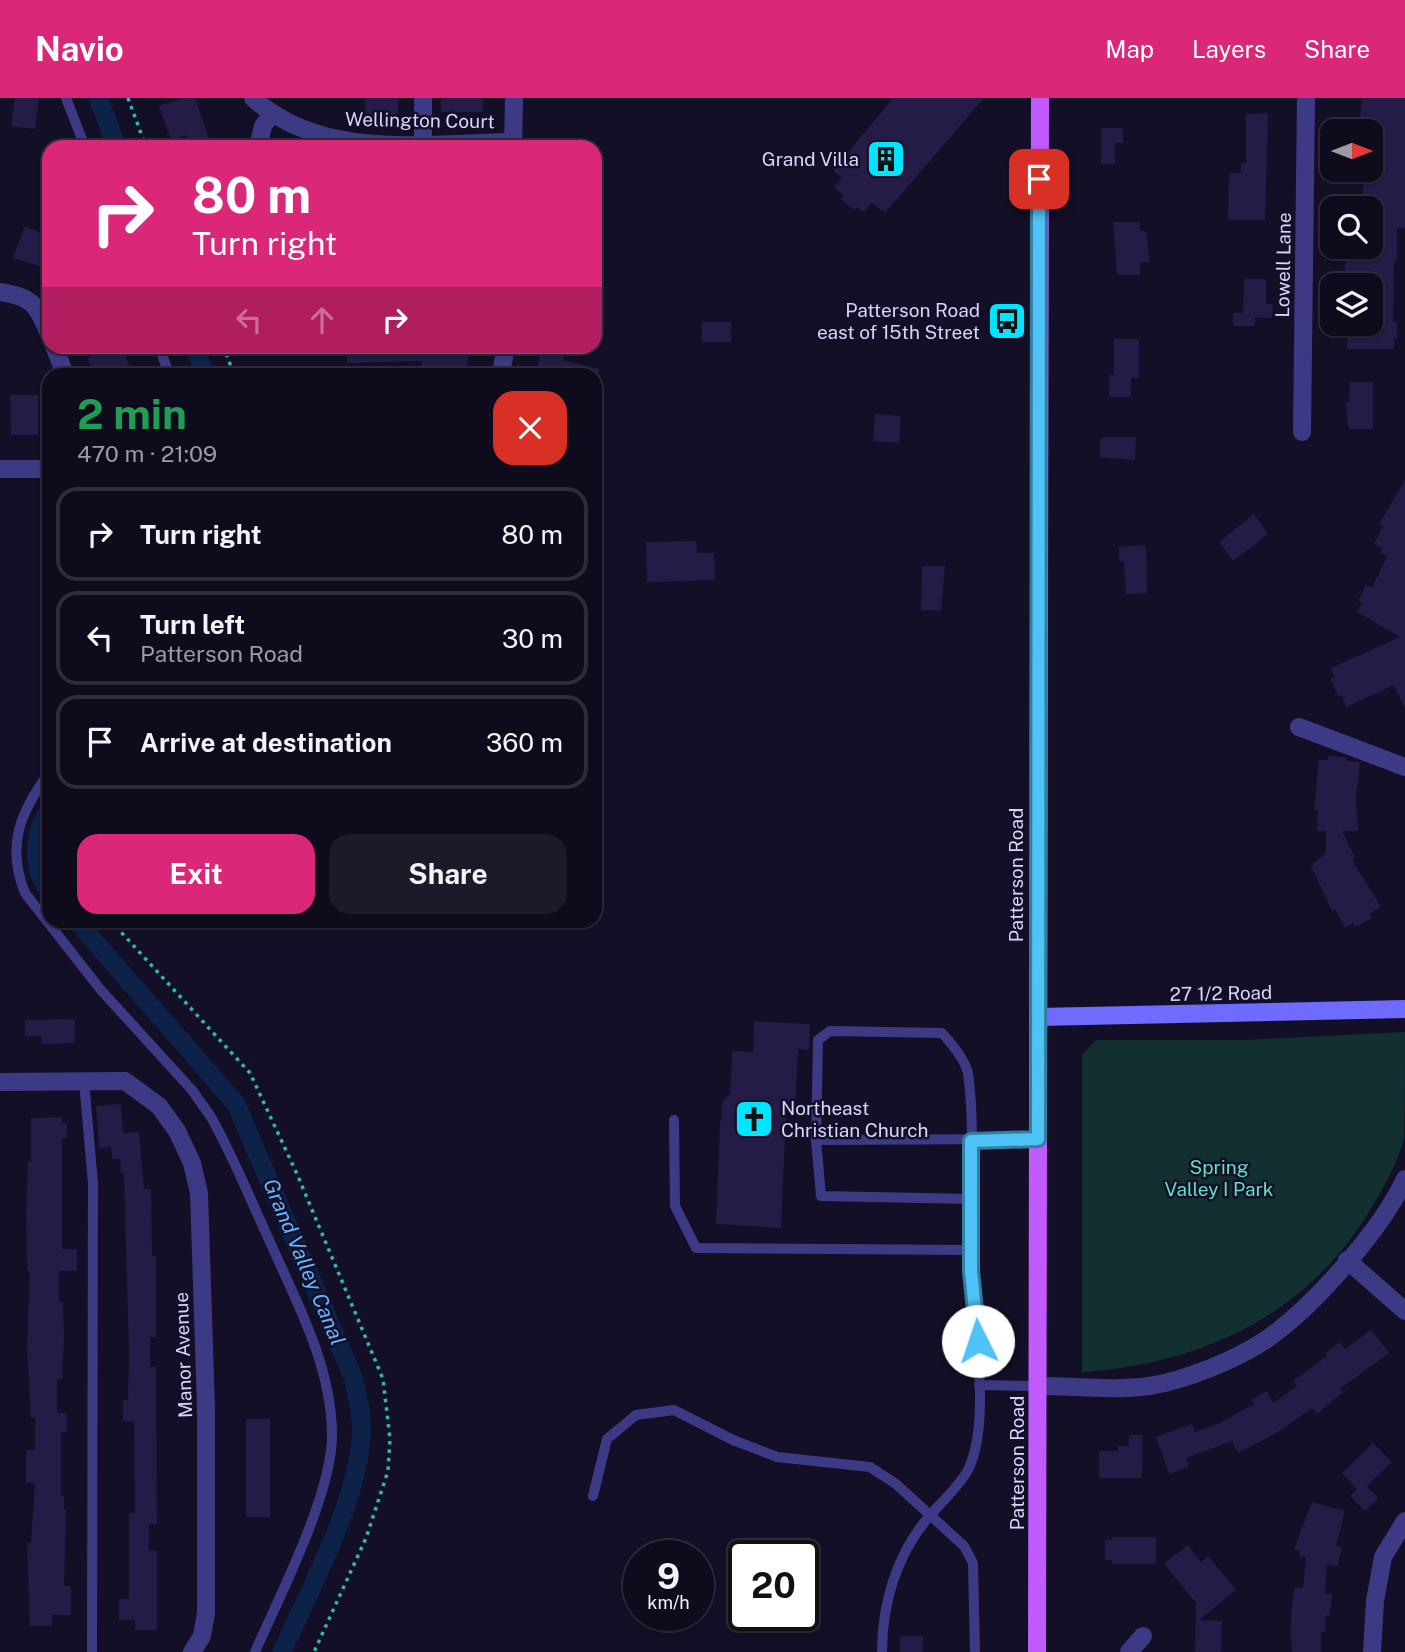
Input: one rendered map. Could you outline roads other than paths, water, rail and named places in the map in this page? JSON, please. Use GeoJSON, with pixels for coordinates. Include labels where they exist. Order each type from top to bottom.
{"type":"FeatureCollection","features":[{"type":"Feature","properties":{"kind":"main road","name":"Patterson Road"},"geometry":{"type":"LineString","coordinates":[[1037,1652],[1040,98]]}},
{"type":"Feature","properties":{"kind":"main road","name":"27 1/2 Road"},"geometry":{"type":"LineString","coordinates":[[1038,1017],[1405,1009]]}},
{"type":"Feature","properties":{"kind":"street","name":"Wellington Court"},"geometry":{"type":"LineString","coordinates":[[253,98],[271,115],[302,130],[346,140]]}},
{"type":"Feature","properties":{"kind":"street"},"geometry":{"type":"LineString","coordinates":[[414,140],[423,98]]}},
{"type":"Feature","properties":{"kind":"street"},"geometry":{"type":"LineString","coordinates":[[513,140],[514,98]]}},
{"type":"Feature","properties":{"kind":"street","name":"Lowell Lane"},"geometry":{"type":"LineString","coordinates":[[1302,432],[1306,98]]}},
{"type":"Feature","properties":{"kind":"street"},"geometry":{"type":"LineString","coordinates":[[260,140],[263,126],[271,115]]}},
{"type":"Feature","properties":{"kind":"street"},"geometry":{"type":"LineString","coordinates":[[0,292],[23,296],[36,305],[42,318]]}},
{"type":"Feature","properties":{"kind":"street"},"geometry":{"type":"LineString","coordinates":[[0,469],[42,469]]}},
{"type":"Feature","properties":{"kind":"street"},"geometry":{"type":"LineString","coordinates":[[1299,727],[1405,766]]}},
{"type":"Feature","properties":{"kind":"street"},"geometry":{"type":"LineString","coordinates":[[0,1082],[84,1081]]}},
{"type":"Feature","properties":{"kind":"street","name":"Manor Avenue"},"geometry":{"type":"LineString","coordinates":[[84,1081],[125,1081],[159,1107],[177,1131],[192,1163],[199,1193],[206,1408],[206,1613],[202,1636],[192,1652]]}},
{"type":"Feature","properties":{"kind":"street"},"geometry":{"type":"LineString","coordinates":[[1038,1386],[1149,1386],[1209,1368],[1267,1339],[1310,1301],[1347,1260],[1392,1205],[1405,1179]]}},
{"type":"Feature","properties":{"kind":"street"},"geometry":{"type":"LineString","coordinates":[[1347,1260],[1405,1311]]}},
{"type":"Feature","properties":{"kind":"street"},"geometry":{"type":"LineString","coordinates":[[1373,1652],[1375,1601],[1383,1557],[1405,1521]]}},
{"type":"Feature","properties":{"kind":"street"},"geometry":{"type":"LineString","coordinates":[[1129,1652],[1143,1636]]}},
{"type":"Feature","properties":{"kind":"lane"},"geometry":{"type":"LineString","coordinates":[[66,98],[82,140]]}},
{"type":"Feature","properties":{"kind":"lane"},"geometry":{"type":"LineString","coordinates":[[42,782],[30,798],[15,834],[17,874],[25,893],[42,915]]}},
{"type":"Feature","properties":{"kind":"lane"},"geometry":{"type":"LineString","coordinates":[[52,928],[100,989],[192,1090],[211,1117],[313,1339],[327,1390],[332,1434],[327,1473],[299,1552],[255,1652]]}},
{"type":"Feature","properties":{"kind":"lane"},"geometry":{"type":"LineString","coordinates":[[882,1652],[882,1628],[891,1582],[916,1532],[967,1471],[976,1441],[979,1385],[971,1250],[971,1199],[971,1141],[967,1069],[942,1033],[830,1031],[818,1040],[816,1140],[821,1196],[971,1199]]}},
{"type":"Feature","properties":{"kind":"lane"},"geometry":{"type":"LineString","coordinates":[[84,1081],[93,1184],[92,1652]]}},
{"type":"Feature","properties":{"kind":"lane"},"geometry":{"type":"LineString","coordinates":[[674,1120],[674,1206],[696,1248],[971,1250]]}},
{"type":"Feature","properties":{"kind":"lane"},"geometry":{"type":"LineString","coordinates":[[816,1140],[1038,1139]]}},
{"type":"Feature","properties":{"kind":"lane"},"geometry":{"type":"LineString","coordinates":[[979,1385],[1038,1386]]}},
{"type":"Feature","properties":{"kind":"lane"},"geometry":{"type":"LineString","coordinates":[[593,1496],[607,1439],[636,1415],[674,1410],[733,1440],[777,1457],[870,1467],[964,1546],[973,1563],[975,1652]]}},
{"type":"Feature","properties":{"kind":"waterway","name":"Grand Valley Canal"},"geometry":{"type":"LineString","coordinates":[[98,98],[114,140]]}},
{"type":"Feature","properties":{"kind":"waterway","name":"Grand Valley Canal"},"geometry":{"type":"LineString","coordinates":[[197,354],[203,368]]}},
{"type":"Feature","properties":{"kind":"waterway","name":"Grand Valley Canal"},"geometry":{"type":"LineString","coordinates":[[42,825],[36,851],[42,880]]}},
{"type":"Feature","properties":{"kind":"waterway","name":"Grand Valley Canal"},"geometry":{"type":"LineString","coordinates":[[83,928],[236,1104],[353,1377],[361,1419],[355,1475],[334,1537],[282,1652]]}},
{"type":"Feature","properties":{"kind":"place","name":"Grand Villa"},"geometry":{"type":"Point","coordinates":[886,159]}},
{"type":"Feature","properties":{"kind":"place","name":"Patterson Road east of 15th Street"},"geometry":{"type":"Point","coordinates":[1007,321]}},
{"type":"Feature","properties":{"kind":"place","name":"Northeast Christian Church"},"geometry":{"type":"Point","coordinates":[754,1119]}},
{"type":"Feature","properties":{"kind":"park label","name":"Spring Valley I Park"},"geometry":{"type":"Point","coordinates":[1219,1178]}}]}
